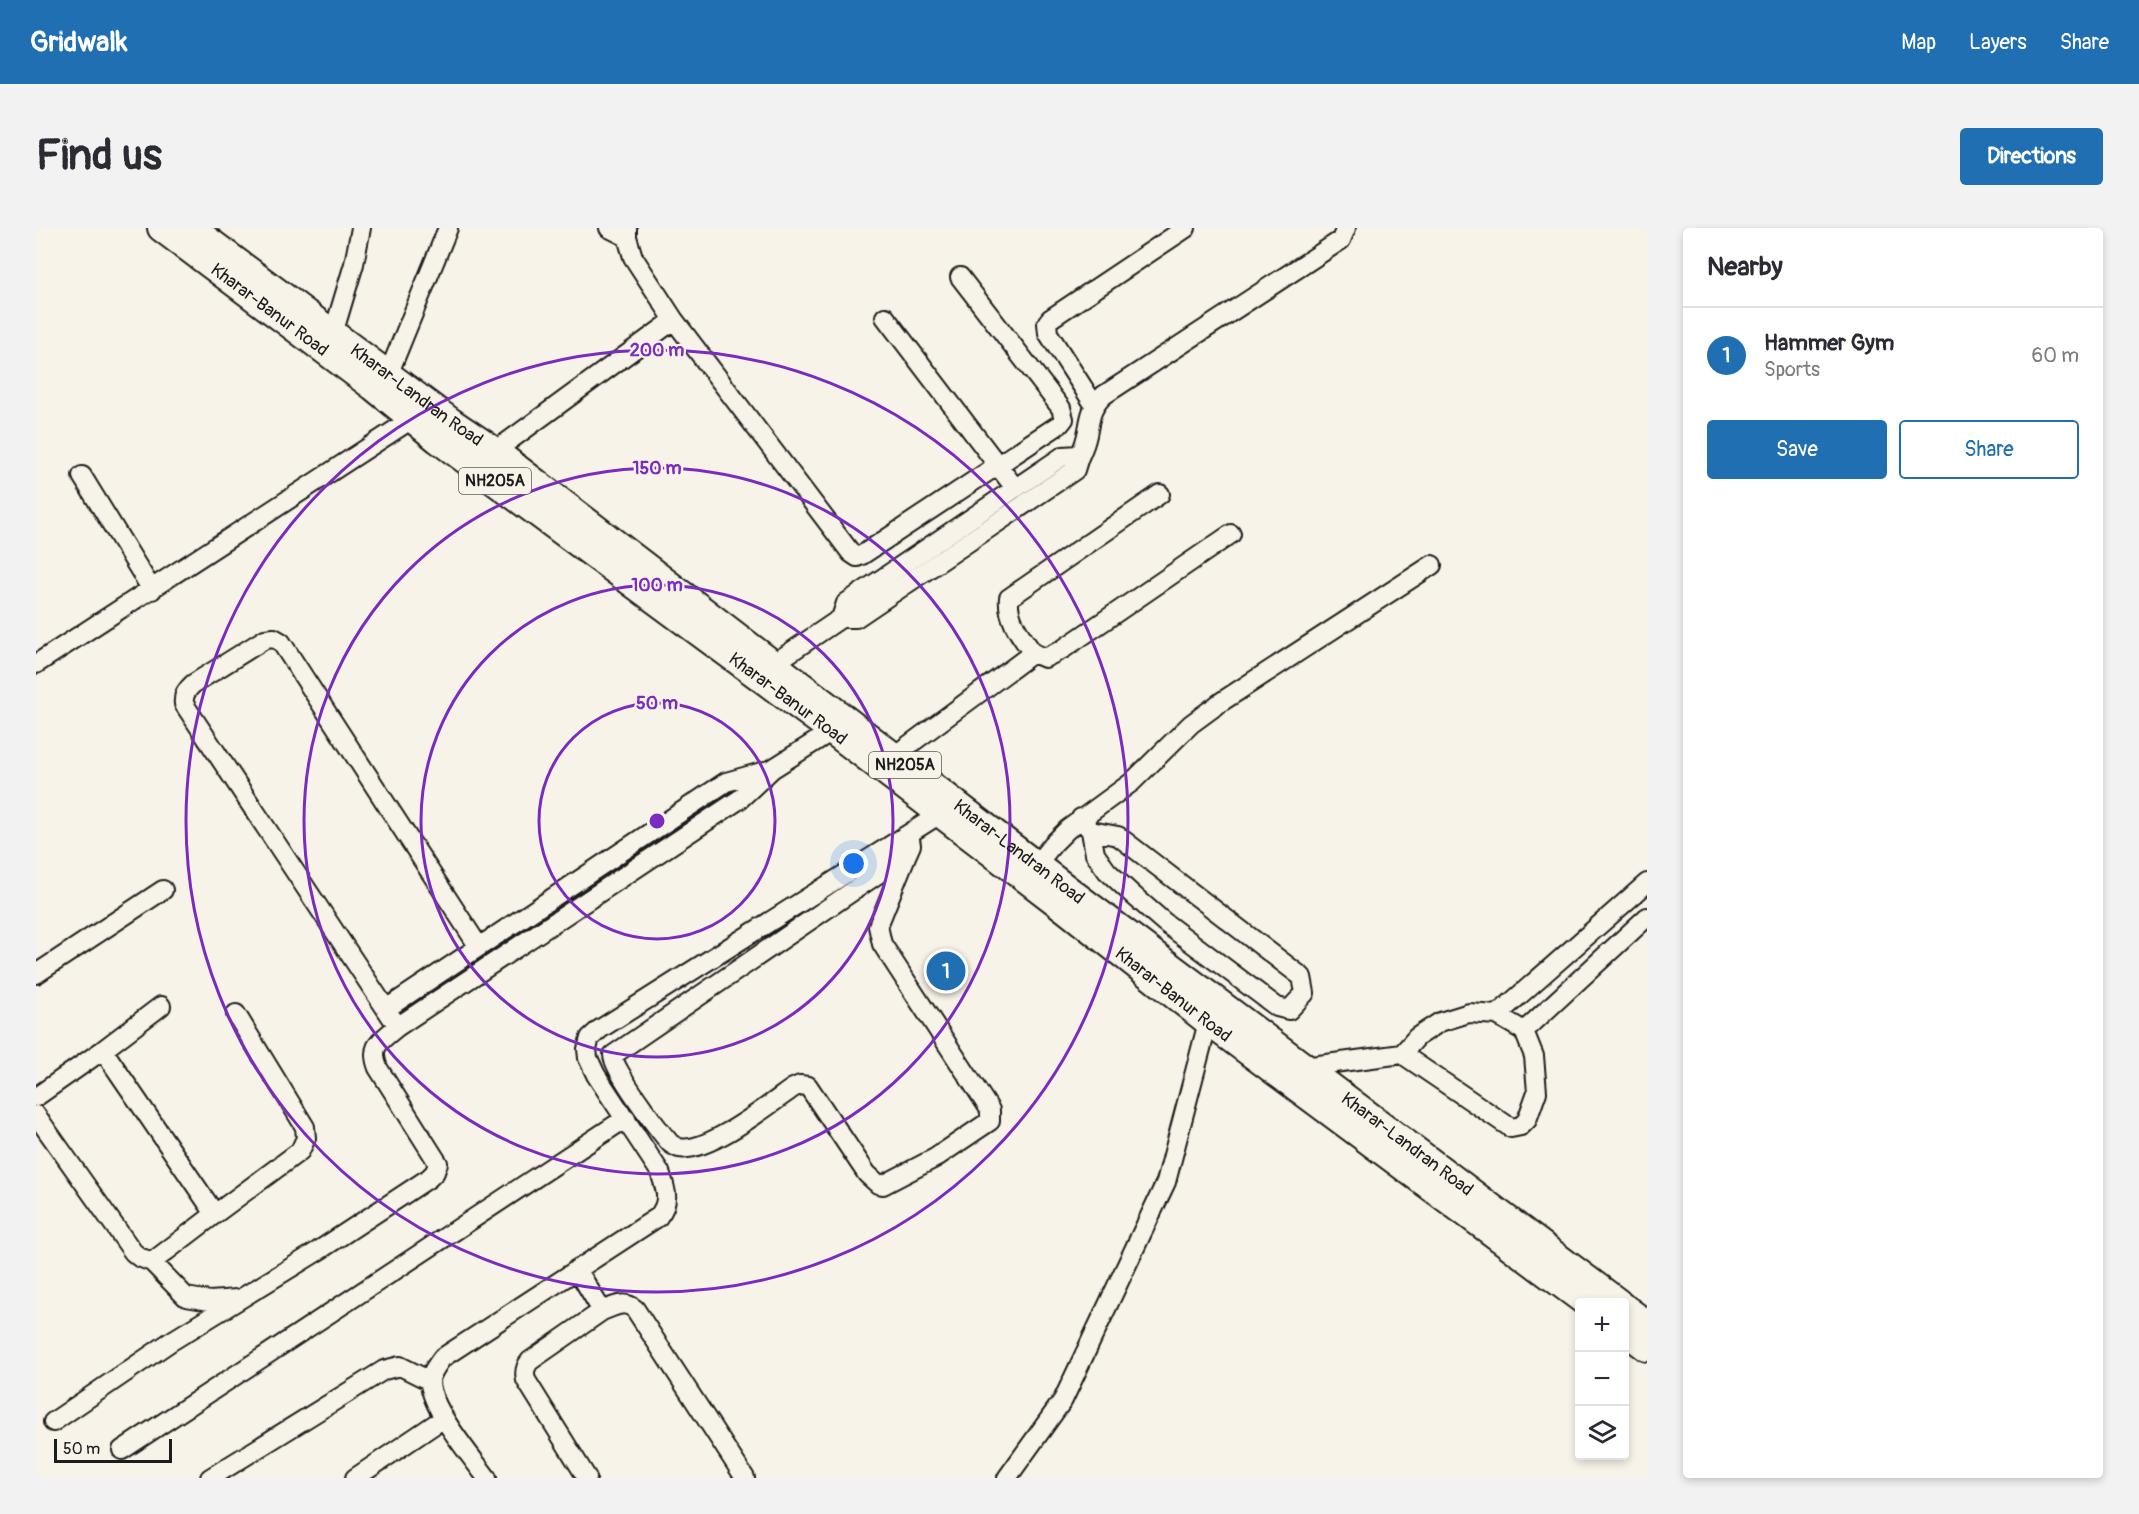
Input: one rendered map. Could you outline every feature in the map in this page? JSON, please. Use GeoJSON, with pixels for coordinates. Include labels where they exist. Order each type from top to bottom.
{"type":"FeatureCollection","features":[{"type":"Feature","properties":{"kind":"highway","name":"Kharar-Banur Road"},"geometry":{"type":"LineString","coordinates":[[161,228],[383,383]]}},
{"type":"Feature","properties":{"kind":"highway","name":"Kharar-Landran Road"},"geometry":{"type":"LineString","coordinates":[[192,228],[333,334],[383,383],[420,412],[495,451],[773,664],[862,743],[894,756],[1036,865],[1214,1013],[1304,1067],[1613,1298]]}},
{"type":"Feature","properties":{"kind":"highway","name":"Kharar-Banur Road"},"geometry":{"type":"LineString","coordinates":[[420,412],[832,731],[862,743],[940,814],[1214,1013],[1581,1298]]}},
{"type":"Feature","properties":{"kind":"highway"},"geometry":{"type":"LineString","coordinates":[[1629,1311],[1647,1324]]}},
{"type":"Feature","properties":{"kind":"highway"},"geometry":{"type":"LineString","coordinates":[[1629,1335],[1647,1348]]}},
{"type":"Feature","properties":{"kind":"street"},"geometry":{"type":"LineString","coordinates":[[333,334],[362,228]]}},
{"type":"Feature","properties":{"kind":"street"},"geometry":{"type":"LineString","coordinates":[[383,383],[448,228]]}},
{"type":"Feature","properties":{"kind":"street"},"geometry":{"type":"LineString","coordinates":[[609,228],[627,232],[640,270],[674,320],[886,598]]}},
{"type":"Feature","properties":{"kind":"street"},"geometry":{"type":"LineString","coordinates":[[1095,406],[1048,333],[1047,323],[1186,228]]}},
{"type":"Feature","properties":{"kind":"street"},"geometry":{"type":"LineString","coordinates":[[773,664],[841,618],[856,618],[1075,470],[1078,455],[1083,448],[1089,418],[1104,395],[1341,240],[1346,228]]}},
{"type":"Feature","properties":{"kind":"street"},"geometry":{"type":"LineString","coordinates":[[855,556],[862,555],[1063,421],[1064,414],[960,277]]}},
{"type":"Feature","properties":{"kind":"street"},"geometry":{"type":"LineString","coordinates":[[885,317],[1015,488]]}},
{"type":"Feature","properties":{"kind":"street"},"geometry":{"type":"LineString","coordinates":[[495,451],[674,320]]}},
{"type":"Feature","properties":{"kind":"street"},"geometry":{"type":"LineString","coordinates":[[36,664],[420,412]]}},
{"type":"Feature","properties":{"kind":"street"},"geometry":{"type":"LineString","coordinates":[[841,618],[846,603],[874,583],[1063,456],[1078,455]]}},
{"type":"Feature","properties":{"kind":"street"},"geometry":{"type":"LineString","coordinates":[[81,476],[152,590]]}},
{"type":"Feature","properties":{"kind":"street"},"geometry":{"type":"LineString","coordinates":[[1160,494],[1009,598],[1008,607],[1011,620],[1033,653],[1045,658],[1063,649],[1231,534]]}},
{"type":"Feature","properties":{"kind":"street"},"geometry":{"type":"LineString","coordinates":[[1036,865],[1053,844],[1086,825],[1191,724],[1221,702],[1432,565]]}},
{"type":"Feature","properties":{"kind":"street"},"geometry":{"type":"LineString","coordinates":[[398,1027],[184,704],[183,698],[186,690],[265,639],[274,638],[281,642],[479,947]]}},
{"type":"Feature","properties":{"kind":"street"},"geometry":{"type":"LineString","coordinates":[[894,756],[1033,653]]}},
{"type":"Feature","properties":{"kind":"street"},"geometry":{"type":"LineString","coordinates":[[53,1422],[239,1298],[318,1251],[429,1178],[437,1169],[438,1163],[378,1068],[374,1056],[379,1042],[398,1027],[740,800],[772,769],[832,731]]}},
{"type":"Feature","properties":{"kind":"street"},"geometry":{"type":"LineString","coordinates":[[386,1009],[726,782],[772,769]]}},
{"type":"Feature","properties":{"kind":"street"},"geometry":{"type":"LineString","coordinates":[[487,1478],[444,1418],[434,1398],[430,1381],[435,1368],[442,1358],[658,1217],[665,1208],[666,1190],[660,1172],[596,1074],[586,1049],[590,1038],[600,1029],[940,814]]}},
{"type":"Feature","properties":{"kind":"street"},"geometry":{"type":"LineString","coordinates":[[1086,825],[1118,836],[1302,977],[1305,993],[1297,1004],[1290,1010],[1277,1006],[1134,896],[1107,871],[1095,854],[1086,825]]}},
{"type":"Feature","properties":{"kind":"street"},"geometry":{"type":"LineString","coordinates":[[907,854],[615,1052],[612,1058],[618,1070],[671,1144],[679,1148],[688,1148],[712,1140],[734,1129],[793,1088],[804,1084],[808,1086],[867,1174],[878,1184],[886,1185],[935,1158],[990,1121],[990,1110],[888,954],[879,936],[878,926],[911,845],[909,834]]}},
{"type":"Feature","properties":{"kind":"street"},"geometry":{"type":"LineString","coordinates":[[1497,1015],[1647,883]]}},
{"type":"Feature","properties":{"kind":"street"},"geometry":{"type":"LineString","coordinates":[[36,974],[163,890]]}},
{"type":"Feature","properties":{"kind":"street"},"geometry":{"type":"LineString","coordinates":[[1524,1031],[1647,917]]}},
{"type":"Feature","properties":{"kind":"street"},"geometry":{"type":"LineString","coordinates":[[36,1097],[161,1006]]}},
{"type":"Feature","properties":{"kind":"street"},"geometry":{"type":"LineString","coordinates":[[1007,1478],[1063,1400],[1166,1182],[1214,1013]]}},
{"type":"Feature","properties":{"kind":"street"},"geometry":{"type":"LineString","coordinates":[[1304,1067],[1402,1054],[1418,1037],[1440,1022],[1469,1013],[1497,1015],[1524,1031],[1534,1056],[1537,1092],[1527,1120],[1516,1129],[1511,1128],[1402,1054]]}},
{"type":"Feature","properties":{"kind":"street"},"geometry":{"type":"LineString","coordinates":[[152,1262],[300,1151],[306,1138],[304,1127],[236,1014]]}},
{"type":"Feature","properties":{"kind":"street"},"geometry":{"type":"LineString","coordinates":[[103,1050],[215,1214]]}},
{"type":"Feature","properties":{"kind":"street"},"geometry":{"type":"LineString","coordinates":[[36,1115],[133,1252],[152,1262],[186,1297],[210,1300],[239,1298]]}},
{"type":"Feature","properties":{"kind":"street"},"geometry":{"type":"LineString","coordinates":[[122,1450],[626,1118]]}},
{"type":"Feature","properties":{"kind":"street"},"geometry":{"type":"LineString","coordinates":[[577,1269],[602,1311]]}},
{"type":"Feature","properties":{"kind":"street"},"geometry":{"type":"LineString","coordinates":[[587,1478],[526,1380],[525,1367],[530,1360],[602,1311],[623,1304],[635,1310],[745,1478]]}},
{"type":"Feature","properties":{"kind":"street"},"geometry":{"type":"LineString","coordinates":[[210,1478],[384,1370],[400,1366],[430,1381]]}},
{"type":"Feature","properties":{"kind":"street"},"geometry":{"type":"LineString","coordinates":[[355,1478],[444,1418]]}},
{"type":"Feature","properties":{"kind":"place","name":"Hammer Gym"},"geometry":{"type":"Point","coordinates":[946,971]}}]}
